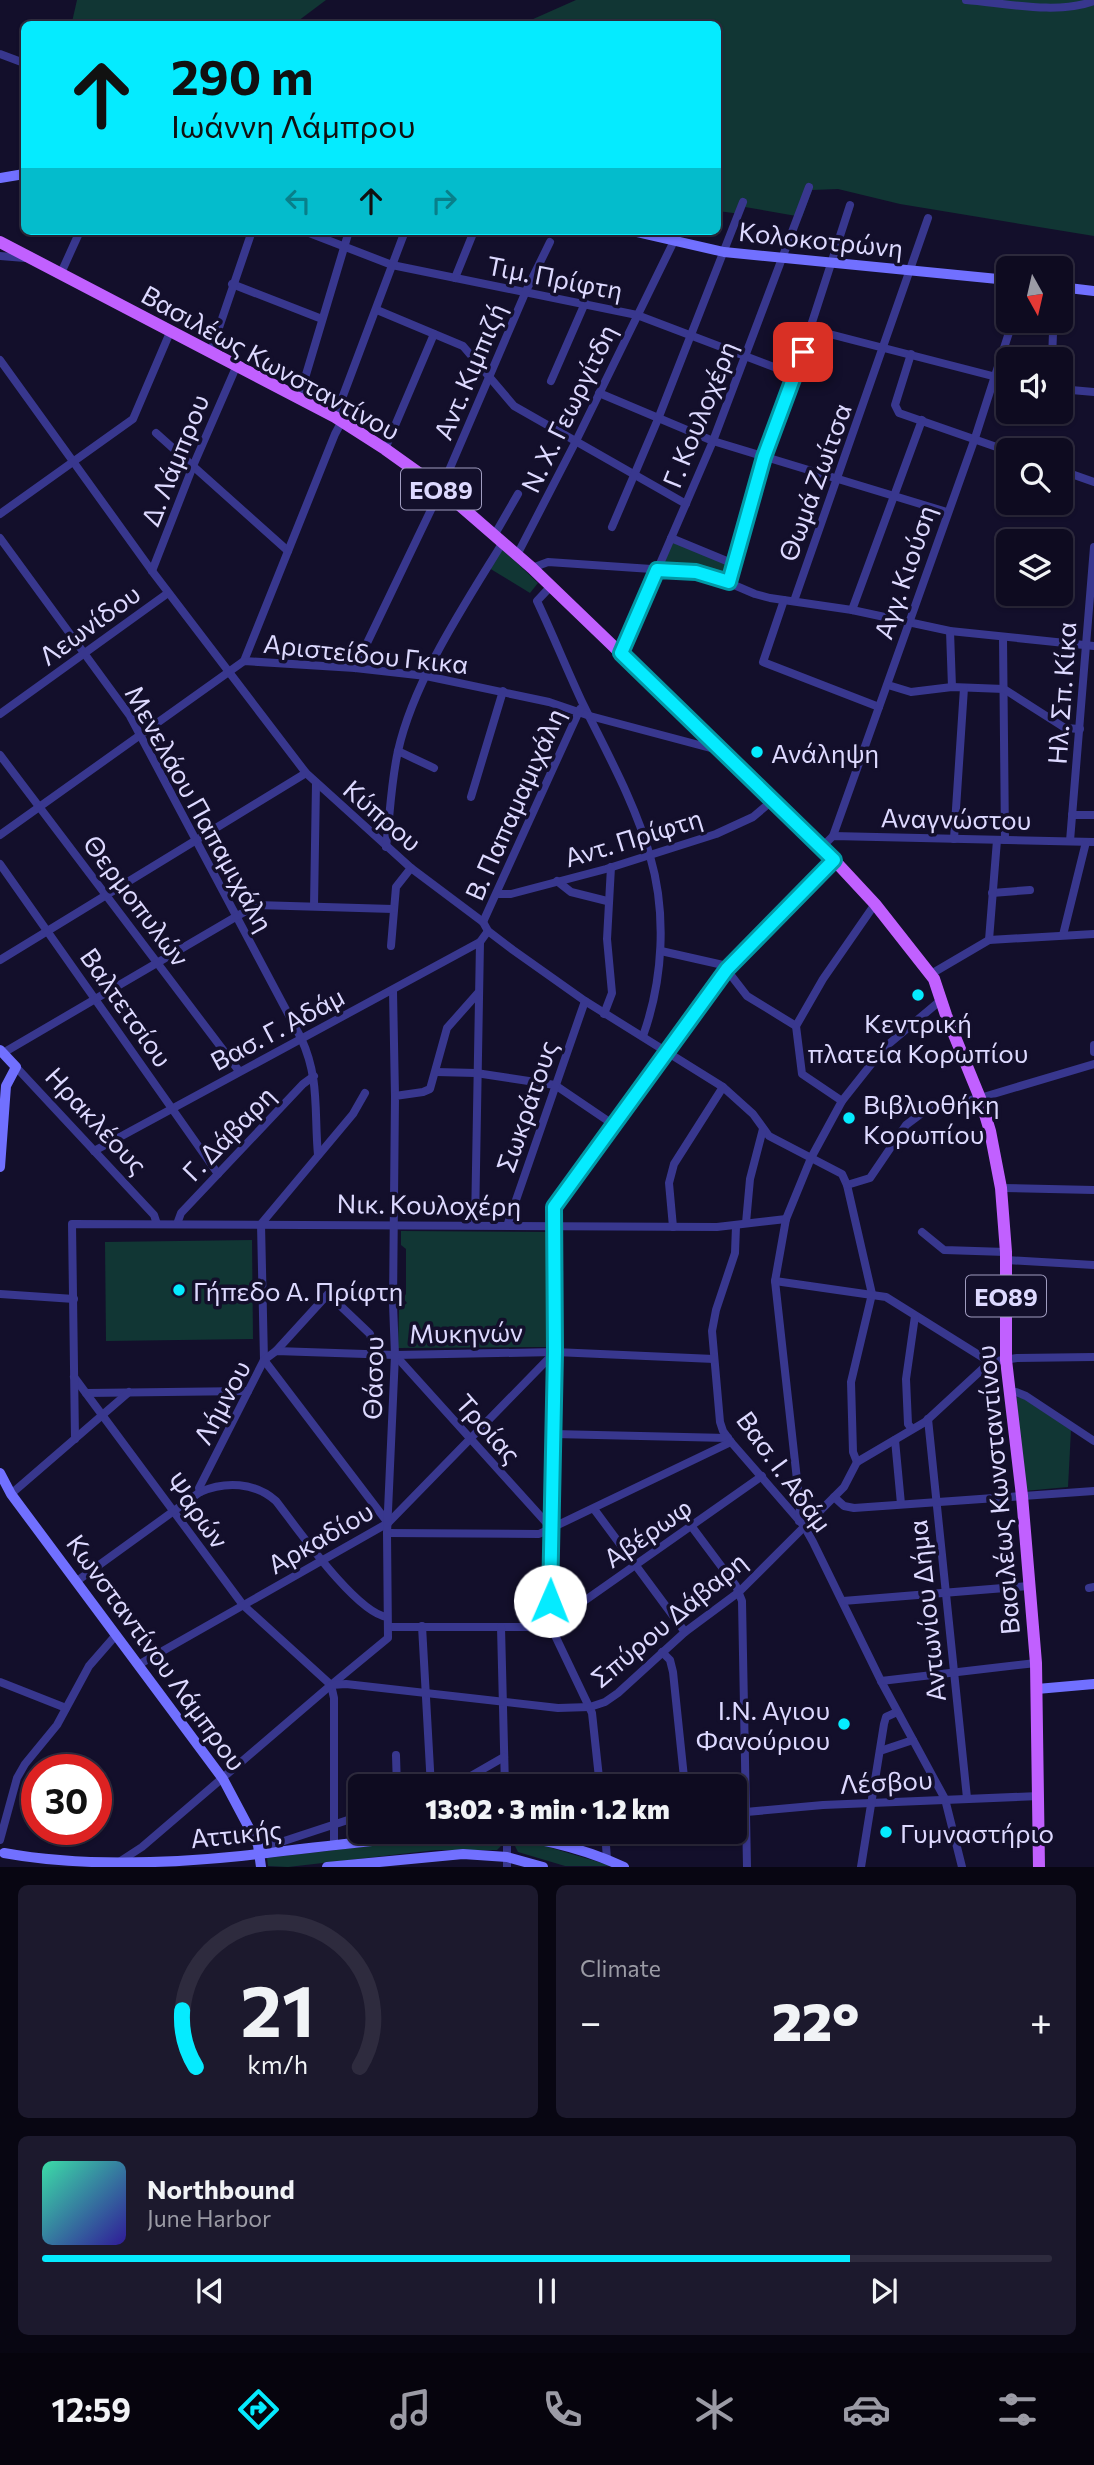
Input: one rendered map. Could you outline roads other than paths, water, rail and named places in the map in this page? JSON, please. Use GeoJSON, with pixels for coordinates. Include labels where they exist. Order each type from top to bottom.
{"type":"FeatureCollection","features":[{"type":"Feature","properties":{"kind":"main road","name":"Βασιλέως Κωνσταντίνου"},"geometry":{"type":"LineString","coordinates":[[0,242],[339,419],[441,489],[532,568],[822,847],[875,904],[932,974],[990,1131],[1001,1188],[1007,1256],[1006,1360],[1022,1496],[1036,1663],[1038,1867]]}},
{"type":"Feature","properties":{"kind":"street"},"geometry":{"type":"LineString","coordinates":[[966,0],[1063,7],[1094,1]]}},
{"type":"Feature","properties":{"kind":"street"},"geometry":{"type":"LineString","coordinates":[[0,54],[21,62]]}},
{"type":"Feature","properties":{"kind":"street"},"geometry":{"type":"LineString","coordinates":[[0,178],[21,174]]}},
{"type":"Feature","properties":{"kind":"street","name":"Γ. Κουλοχέρη"},"geometry":{"type":"LineString","coordinates":[[621,653],[713,441],[809,187]]}},
{"type":"Feature","properties":{"kind":"street"},"geometry":{"type":"LineString","coordinates":[[612,527],[743,202]]}},
{"type":"Feature","properties":{"kind":"street"},"geometry":{"type":"LineString","coordinates":[[729,582],[764,457],[795,375],[850,205]]}},
{"type":"Feature","properties":{"kind":"street","name":"Θωμά Ζωίτσα"},"geometry":{"type":"LineString","coordinates":[[794,601],[928,218]]}},
{"type":"Feature","properties":{"kind":"street"},"geometry":{"type":"LineString","coordinates":[[61,274],[78,235]]}},
{"type":"Feature","properties":{"kind":"street"},"geometry":{"type":"LineString","coordinates":[[211,352],[250,235]]}},
{"type":"Feature","properties":{"kind":"street","name":"Τιμ. Πρίφτη"},"geometry":{"type":"LineString","coordinates":[[314,235],[392,265],[637,315],[795,375]]}},
{"type":"Feature","properties":{"kind":"street"},"geometry":{"type":"LineString","coordinates":[[299,398],[348,235]]}},
{"type":"Feature","properties":{"kind":"street"},"geometry":{"type":"LineString","coordinates":[[244,661],[339,419],[403,235]]}},
{"type":"Feature","properties":{"kind":"street"},"geometry":{"type":"LineString","coordinates":[[455,278],[472,235]]}},
{"type":"Feature","properties":{"kind":"street","name":"Κολοκοτρώνη"},"geometry":{"type":"LineString","coordinates":[[649,235],[724,252],[996,280]]}},
{"type":"Feature","properties":{"kind":"street","name":"Ν. Χ. Γεωργίτδη"},"geometry":{"type":"LineString","coordinates":[[517,555],[674,241]]}},
{"type":"Feature","properties":{"kind":"street","name":"Αντ. Κιμπιζή"},"geometry":{"type":"LineString","coordinates":[[355,668],[441,489],[526,291],[550,242]]}},
{"type":"Feature","properties":{"kind":"street"},"geometry":{"type":"LineString","coordinates":[[0,256],[32,258]]}},
{"type":"Feature","properties":{"kind":"street"},"geometry":{"type":"LineString","coordinates":[[232,284],[322,319]]}},
{"type":"Feature","properties":{"kind":"street"},"geometry":{"type":"LineString","coordinates":[[1073,288],[1094,291]]}},
{"type":"Feature","properties":{"kind":"street"},"geometry":{"type":"LineString","coordinates":[[551,381],[585,303]]}},
{"type":"Feature","properties":{"kind":"street"},"geometry":{"type":"LineString","coordinates":[[377,310],[463,346],[514,407],[686,504]]}},
{"type":"Feature","properties":{"kind":"street"},"geometry":{"type":"LineString","coordinates":[[810,329],[995,377]]}},
{"type":"Feature","properties":{"kind":"street"},"geometry":{"type":"LineString","coordinates":[[0,514],[133,419],[171,330]]}},
{"type":"Feature","properties":{"kind":"street","name":"Αγγ. Κιούση"},"geometry":{"type":"LineString","coordinates":[[833,836],[975,439],[1009,333]]}},
{"type":"Feature","properties":{"kind":"street"},"geometry":{"type":"LineString","coordinates":[[1052,347],[1053,333]]}},
{"type":"Feature","properties":{"kind":"street"},"geometry":{"type":"LineString","coordinates":[[385,449],[434,334]]}},
{"type":"Feature","properties":{"kind":"street"},"geometry":{"type":"LineString","coordinates":[[911,354],[895,405],[900,412],[996,447]]}},
{"type":"Feature","properties":{"kind":"street","name":"Κύπρου"},"geometry":{"type":"LineString","coordinates":[[0,360],[168,593],[316,783],[411,868],[483,922],[488,931],[585,1001],[723,1087],[752,1114],[769,1136],[840,1172],[847,1185]]}},
{"type":"Feature","properties":{"kind":"street","name":"Δ. Λάμπρου"},"geometry":{"type":"LineString","coordinates":[[152,571],[237,365]]}},
{"type":"Feature","properties":{"kind":"street"},"geometry":{"type":"LineString","coordinates":[[1073,390],[1094,392]]}},
{"type":"Feature","properties":{"kind":"street"},"geometry":{"type":"LineString","coordinates":[[599,393],[713,441],[947,512]]}},
{"type":"Feature","properties":{"kind":"street"},"geometry":{"type":"LineString","coordinates":[[852,610],[922,420]]}},
{"type":"Feature","properties":{"kind":"street"},"geometry":{"type":"LineString","coordinates":[[156,433],[288,551]]}},
{"type":"Feature","properties":{"kind":"street"},"geometry":{"type":"LineString","coordinates":[[1073,475],[1094,482]]}},
{"type":"Feature","properties":{"kind":"street"},"geometry":{"type":"LineString","coordinates":[[386,847],[398,751],[426,676],[499,538],[518,494]]}},
{"type":"Feature","properties":{"kind":"street","name":"Μενελάου Παπαμιχάλη"},"geometry":{"type":"LineString","coordinates":[[0,538],[85,652],[141,734],[301,1038],[311,1059],[314,1076],[318,1155]]}},
{"type":"Feature","properties":{"kind":"street"},"geometry":{"type":"LineString","coordinates":[[671,538],[734,564]]}},
{"type":"Feature","properties":{"kind":"street","name":"Ηλ. Σπ. Κίκα"},"geometry":{"type":"LineString","coordinates":[[1070,841],[1083,675],[1090,645],[1094,547]]}},
{"type":"Feature","properties":{"kind":"street"},"geometry":{"type":"LineString","coordinates":[[532,568],[548,562],[696,572],[729,582],[755,594],[852,610],[950,631],[1090,645]]}},
{"type":"Feature","properties":{"kind":"street"},"geometry":{"type":"LineString","coordinates":[[551,586],[537,601],[623,787],[650,855],[656,882],[661,951],[650,1014],[643,1036]]}},
{"type":"Feature","properties":{"kind":"street","name":"Λεωνίδου"},"geometry":{"type":"LineString","coordinates":[[0,714],[168,593]]}},
{"type":"Feature","properties":{"kind":"street"},"geometry":{"type":"LineString","coordinates":[[785,600],[763,662],[879,707]]}},
{"type":"Feature","properties":{"kind":"street"},"geometry":{"type":"LineString","coordinates":[[950,631],[952,687]]}},
{"type":"Feature","properties":{"kind":"street"},"geometry":{"type":"LineString","coordinates":[[989,940],[992,893],[1001,840],[1003,638]]}},
{"type":"Feature","properties":{"kind":"street","name":"Αριστείδου Γκικα"},"geometry":{"type":"LineString","coordinates":[[0,835],[244,661],[355,668],[426,676],[503,691],[722,751]]}},
{"type":"Feature","properties":{"kind":"street"},"geometry":{"type":"LineString","coordinates":[[1083,675],[1094,676]]}},
{"type":"Feature","properties":{"kind":"street"},"geometry":{"type":"LineString","coordinates":[[888,685],[911,692],[952,687],[1004,689],[1065,728],[1080,729]]}},
{"type":"Feature","properties":{"kind":"street"},"geometry":{"type":"LineString","coordinates":[[954,839],[964,688]]}},
{"type":"Feature","properties":{"kind":"street","name":"Αριστείδου Γκικα"},"geometry":{"type":"LineString","coordinates":[[471,797],[503,691]]}},
{"type":"Feature","properties":{"kind":"street","name":"Β. Παπαμαμιχάλη"},"geometry":{"type":"LineString","coordinates":[[483,922],[583,703]]}},
{"type":"Feature","properties":{"kind":"street"},"geometry":{"type":"LineString","coordinates":[[398,751],[434,768]]}},
{"type":"Feature","properties":{"kind":"street","name":"Θερμοπυλών"},"geometry":{"type":"LineString","coordinates":[[0,755],[239,1071]]}},
{"type":"Feature","properties":{"kind":"street"},"geometry":{"type":"LineString","coordinates":[[0,960],[306,773]]}},
{"type":"Feature","properties":{"kind":"street"},"geometry":{"type":"LineString","coordinates":[[314,906],[316,783]]}},
{"type":"Feature","properties":{"kind":"street","name":"Αντ. Πρίφτη"},"geometry":{"type":"LineString","coordinates":[[498,894],[511,894],[650,855],[743,823],[773,800]]}},
{"type":"Feature","properties":{"kind":"street"},"geometry":{"type":"LineString","coordinates":[[1072,815],[1094,816]]}},
{"type":"Feature","properties":{"kind":"street"},"geometry":{"type":"LineString","coordinates":[[822,847],[833,836]]}},
{"type":"Feature","properties":{"kind":"street","name":"Αναγνώστου"},"geometry":{"type":"LineString","coordinates":[[833,836],[1090,842]]}},
{"type":"Feature","properties":{"kind":"street"},"geometry":{"type":"LineString","coordinates":[[1063,935],[1090,842]]}},
{"type":"Feature","properties":{"kind":"street"},"geometry":{"type":"LineString","coordinates":[[599,1774],[590,1707],[550,1625],[555,1352],[554,1207],[727,969],[834,860]]}},
{"type":"Feature","properties":{"kind":"street","name":"Βαλτετσίου"},"geometry":{"type":"LineString","coordinates":[[0,864],[218,1174]]}},
{"type":"Feature","properties":{"kind":"street"},"geometry":{"type":"LineString","coordinates":[[604,1013],[612,993],[607,939],[607,901],[611,867]]}},
{"type":"Feature","properties":{"kind":"street"},"geometry":{"type":"LineString","coordinates":[[391,946],[396,887],[411,868]]}},
{"type":"Feature","properties":{"kind":"street"},"geometry":{"type":"LineString","coordinates":[[557,881],[571,892],[607,901]]}},
{"type":"Feature","properties":{"kind":"street"},"geometry":{"type":"LineString","coordinates":[[992,893],[1030,890]]}},
{"type":"Feature","properties":{"kind":"street"},"geometry":{"type":"LineString","coordinates":[[2,1052],[237,915],[263,904],[393,909]]}},
{"type":"Feature","properties":{"kind":"street"},"geometry":{"type":"LineString","coordinates":[[842,1101],[802,1074],[796,1026],[823,979],[875,904]]}},
{"type":"Feature","properties":{"kind":"street"},"geometry":{"type":"LineString","coordinates":[[475,1225],[480,942],[488,931]]}},
{"type":"Feature","properties":{"kind":"street"},"geometry":{"type":"LineString","coordinates":[[932,974],[989,940],[1094,934]]}},
{"type":"Feature","properties":{"kind":"street","name":"Βασ. Γ. Αδάμ"},"geometry":{"type":"LineString","coordinates":[[94,1151],[480,942]]}},
{"type":"Feature","properties":{"kind":"street"},"geometry":{"type":"LineString","coordinates":[[661,951],[723,965],[747,996],[796,1026]]}},
{"type":"Feature","properties":{"kind":"street","name":"Θάσου"},"geometry":{"type":"LineString","coordinates":[[389,1627],[388,1528],[395,1355],[393,991]]}},
{"type":"Feature","properties":{"kind":"street"},"geometry":{"type":"LineString","coordinates":[[395,1096],[427,1091],[436,1072],[447,1028],[478,993]]}},
{"type":"Feature","properties":{"kind":"street"},"geometry":{"type":"LineString","coordinates":[[802,1523],[775,1281],[786,1219],[811,1158],[842,1101],[884,1048],[941,1000]]}},
{"type":"Feature","properties":{"kind":"street","name":"Σωκράτους"},"geometry":{"type":"LineString","coordinates":[[507,1226],[585,1001]]}},
{"type":"Feature","properties":{"kind":"street"},"geometry":{"type":"LineString","coordinates":[[1094,1045],[1094,1052]]}},
{"type":"Feature","properties":{"kind":"street","name":"Ηρακλέους"},"geometry":{"type":"LineString","coordinates":[[2,1052],[154,1215],[157,1224]]}},
{"type":"Feature","properties":{"kind":"street"},"geometry":{"type":"LineString","coordinates":[[857,1462],[853,1452],[851,1382],[872,1294],[847,1185],[870,1178],[906,1125],[926,1110],[979,1098],[1094,1064]]}},
{"type":"Feature","properties":{"kind":"street"},"geometry":{"type":"LineString","coordinates":[[0,1167],[6,1086],[16,1067]]}},
{"type":"Feature","properties":{"kind":"street"},"geometry":{"type":"LineString","coordinates":[[436,1072],[476,1073],[555,1085],[614,1125]]}},
{"type":"Feature","properties":{"kind":"street","name":"Γ. Δάβαρη"},"geometry":{"type":"LineString","coordinates":[[177,1224],[181,1213],[303,1084],[314,1076]]}},
{"type":"Feature","properties":{"kind":"street"},"geometry":{"type":"LineString","coordinates":[[673,1227],[669,1183],[674,1164],[723,1087]]}},
{"type":"Feature","properties":{"kind":"street"},"geometry":{"type":"LineString","coordinates":[[264,1360],[261,1224],[353,1114],[365,1093]]}},
{"type":"Feature","properties":{"kind":"street"},"geometry":{"type":"LineString","coordinates":[[746,1223],[750,1179],[763,1129]]}},
{"type":"Feature","properties":{"kind":"street"},"geometry":{"type":"LineString","coordinates":[[1001,1188],[1094,1189]]}},
{"type":"Feature","properties":{"kind":"street","name":"Νικ. Κουλοχέρη"},"geometry":{"type":"LineString","coordinates":[[74,1299],[72,1224],[673,1227],[736,1226],[786,1219]]}},
{"type":"Feature","properties":{"kind":"street","name":"Βασ. Ι. Αδάμ"},"geometry":{"type":"LineString","coordinates":[[736,1226],[733,1260],[713,1326],[720,1422],[730,1440],[802,1523],[897,1712],[945,1799],[962,1867]]}},
{"type":"Feature","properties":{"kind":"street"},"geometry":{"type":"LineString","coordinates":[[922,1232],[944,1250],[1094,1265]]}},
{"type":"Feature","properties":{"kind":"street"},"geometry":{"type":"LineString","coordinates":[[775,1281],[886,1297],[990,1362],[1017,1358],[1094,1357]]}},
{"type":"Feature","properties":{"kind":"street"},"geometry":{"type":"LineString","coordinates":[[0,1294],[74,1299],[75,1439]]}},
{"type":"Feature","properties":{"kind":"street","name":"Λήμνου"},"geometry":{"type":"LineString","coordinates":[[275,1351],[328,1294],[370,1334],[374,1354]]}},
{"type":"Feature","properties":{"kind":"street"},"geometry":{"type":"LineString","coordinates":[[912,1429],[908,1424],[906,1379],[915,1316]]}},
{"type":"Feature","properties":{"kind":"street"},"geometry":{"type":"LineString","coordinates":[[264,1360],[275,1351]]}},
{"type":"Feature","properties":{"kind":"street","name":"Μυκηνών"},"geometry":{"type":"LineString","coordinates":[[275,1351],[395,1355],[555,1352],[714,1359]]}},
{"type":"Feature","properties":{"kind":"street","name":"Αρκαδίου"},"geometry":{"type":"LineString","coordinates":[[138,1665],[322,1561],[388,1528],[470,1438],[555,1352]]}},
{"type":"Feature","properties":{"kind":"street","name":"Τροίας"},"geometry":{"type":"LineString","coordinates":[[395,1355],[552,1530]]}},
{"type":"Feature","properties":{"kind":"street","name":"Λήμνου"},"geometry":{"type":"LineString","coordinates":[[200,1492],[199,1488],[264,1360],[388,1528]]}},
{"type":"Feature","properties":{"kind":"street","name":"Σπύρου Δάβαρη"},"geometry":{"type":"LineString","coordinates":[[331,1685],[346,1684],[558,1708],[590,1707],[605,1702],[685,1632],[740,1592],[802,1523],[848,1482],[857,1462],[928,1419],[990,1362]]}},
{"type":"Feature","properties":{"kind":"street","name":"Ψαρών"},"geometry":{"type":"LineString","coordinates":[[74,1377],[243,1605],[331,1685]]}},
{"type":"Feature","properties":{"kind":"street"},"geometry":{"type":"LineString","coordinates":[[86,1393],[248,1391]]}},
{"type":"Feature","properties":{"kind":"street"},"geometry":{"type":"LineString","coordinates":[[11,1494],[129,1392]]}},
{"type":"Feature","properties":{"kind":"street"},"geometry":{"type":"LineString","coordinates":[[1009,1392],[1026,1396],[1094,1441]]}},
{"type":"Feature","properties":{"kind":"street","name":"Αντωνίου Δήμα"},"geometry":{"type":"LineString","coordinates":[[928,1419],[967,1798]]}},
{"type":"Feature","properties":{"kind":"street"},"geometry":{"type":"LineString","coordinates":[[553,1434],[730,1440]]}},
{"type":"Feature","properties":{"kind":"street"},"geometry":{"type":"LineString","coordinates":[[388,1528],[539,1534],[552,1530],[730,1440]]}},
{"type":"Feature","properties":{"kind":"street"},"geometry":{"type":"LineString","coordinates":[[895,1440],[901,1504]]}},
{"type":"Feature","properties":{"kind":"street","name":"Κωνσταντίνου Λάμπρου"},"geometry":{"type":"LineString","coordinates":[[0,1474],[11,1494],[223,1779],[259,1849],[261,1867]]}},
{"type":"Feature","properties":{"kind":"street","name":"Αβέρωφ"},"geometry":{"type":"LineString","coordinates":[[550,1625],[762,1476]]}},
{"type":"Feature","properties":{"kind":"street"},"geometry":{"type":"LineString","coordinates":[[78,1581],[200,1492],[216,1485],[233,1483],[267,1492],[334,1577],[378,1615],[387,1617]]}},
{"type":"Feature","properties":{"kind":"street"},"geometry":{"type":"LineString","coordinates":[[834,1497],[844,1506],[854,1508],[1094,1491]]}},
{"type":"Feature","properties":{"kind":"street"},"geometry":{"type":"LineString","coordinates":[[594,1509],[685,1632]]}},
{"type":"Feature","properties":{"kind":"street"},"geometry":{"type":"LineString","coordinates":[[692,1527],[740,1592],[743,1613],[746,1774]]}},
{"type":"Feature","properties":{"kind":"street"},"geometry":{"type":"LineString","coordinates":[[843,1601],[1029,1586]]}},
{"type":"Feature","properties":{"kind":"street"},"geometry":{"type":"LineString","coordinates":[[110,1866],[142,1847],[388,1638],[389,1627],[550,1625]]}},
{"type":"Feature","properties":{"kind":"street"},"geometry":{"type":"LineString","coordinates":[[422,1626],[430,1774]]}},
{"type":"Feature","properties":{"kind":"street"},"geometry":{"type":"LineString","coordinates":[[501,1627],[505,1774]]}},
{"type":"Feature","properties":{"kind":"street"},"geometry":{"type":"LineString","coordinates":[[0,1840],[16,1779],[57,1725],[89,1666],[116,1635]]}},
{"type":"Feature","properties":{"kind":"street"},"geometry":{"type":"LineString","coordinates":[[662,1652],[670,1660],[673,1672],[684,1774]]}},
{"type":"Feature","properties":{"kind":"street"},"geometry":{"type":"LineString","coordinates":[[881,1681],[1036,1663]]}},
{"type":"Feature","properties":{"kind":"street"},"geometry":{"type":"LineString","coordinates":[[0,1682],[66,1708]]}},
{"type":"Feature","properties":{"kind":"street"},"geometry":{"type":"LineString","coordinates":[[331,1685],[334,1698],[334,1845]]}},
{"type":"Feature","properties":{"kind":"street"},"geometry":{"type":"LineString","coordinates":[[1037,1689],[1094,1685]]}},
{"type":"Feature","properties":{"kind":"street"},"geometry":{"type":"LineString","coordinates":[[861,1867],[884,1720],[897,1712]]}},
{"type":"Feature","properties":{"kind":"street"},"geometry":{"type":"LineString","coordinates":[[880,1751],[914,1740]]}},
{"type":"Feature","properties":{"kind":"street"},"geometry":{"type":"LineString","coordinates":[[396,1755],[397,1774]]}},
{"type":"Feature","properties":{"kind":"street"},"geometry":{"type":"LineString","coordinates":[[474,1774],[504,1757]]}},
{"type":"Feature","properties":{"kind":"street","name":"Λέσβου"},"geometry":{"type":"LineString","coordinates":[[747,1811],[872,1802],[1039,1796]]}},
{"type":"Feature","properties":{"kind":"street"},"geometry":{"type":"LineString","coordinates":[[259,1849],[348,1820]]}},
{"type":"Feature","properties":{"kind":"street","name":"Αττικής"},"geometry":{"type":"LineString","coordinates":[[2,1851],[50,1864],[149,1866],[259,1849],[348,1843]]}},
{"type":"Feature","properties":{"kind":"street"},"geometry":{"type":"LineString","coordinates":[[507,1844],[507,1862]]}},
{"type":"Feature","properties":{"kind":"street"},"geometry":{"type":"LineString","coordinates":[[549,1844],[607,1859],[624,1867]]}},
{"type":"Feature","properties":{"kind":"street"},"geometry":{"type":"LineString","coordinates":[[606,1844],[607,1859]]}},
{"type":"Feature","properties":{"kind":"street"},"geometry":{"type":"LineString","coordinates":[[747,1844],[747,1867]]}},
{"type":"Feature","properties":{"kind":"street"},"geometry":{"type":"LineString","coordinates":[[142,1847],[149,1866]]}},
{"type":"Feature","properties":{"kind":"street"},"geometry":{"type":"LineString","coordinates":[[2,1851],[8,1860],[8,1867]]}},
{"type":"Feature","properties":{"kind":"street"},"geometry":{"type":"LineString","coordinates":[[327,1867],[434,1861],[482,1854],[507,1862],[543,1867]]}},
{"type":"Feature","properties":{"kind":"place","name":"Ανάληψη"},"geometry":{"type":"Point","coordinates":[757,752]}},
{"type":"Feature","properties":{"kind":"place","name":"Κεντρική πλατεία Κορωπίου"},"geometry":{"type":"Point","coordinates":[918,995]}},
{"type":"Feature","properties":{"kind":"place","name":"Βιβλιοθήκη Κορωπίου"},"geometry":{"type":"Point","coordinates":[849,1118]}},
{"type":"Feature","properties":{"kind":"place","name":"Γήπεδο Α. Πρίφτη"},"geometry":{"type":"Point","coordinates":[179,1290]}},
{"type":"Feature","properties":{"kind":"place","name":"Ι.Ν. Αγιου Φανούριου"},"geometry":{"type":"Point","coordinates":[844,1724]}},
{"type":"Feature","properties":{"kind":"place","name":"Γυμναστήριο"},"geometry":{"type":"Point","coordinates":[886,1832]}}]}
